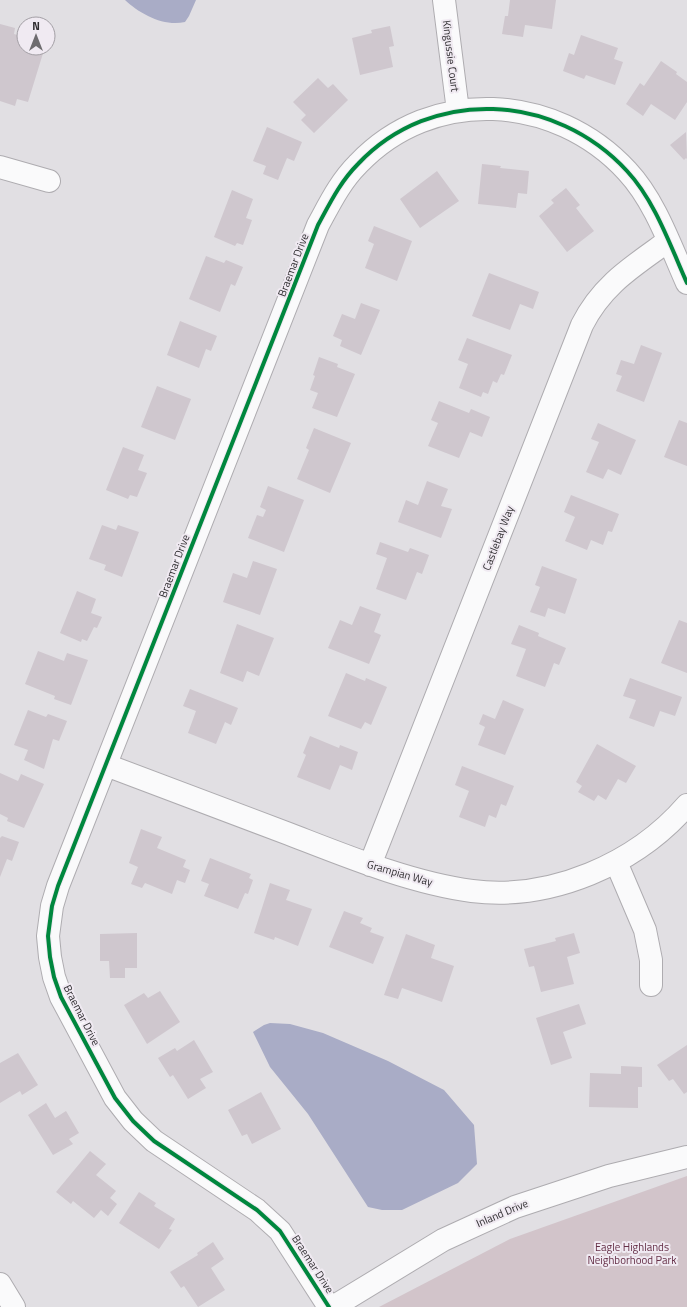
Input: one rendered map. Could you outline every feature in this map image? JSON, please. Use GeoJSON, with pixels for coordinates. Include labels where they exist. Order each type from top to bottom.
{"type":"FeatureCollection","features":[{"type":"Feature","properties":{"kind":"street","name":"Kingussie Court"},"geometry":{"type":"LineString","coordinates":[[444,0],[458,111]]}},
{"type":"Feature","properties":{"kind":"street","name":"Braemar Drive"},"geometry":{"type":"LineString","coordinates":[[330,1307],[295,1252],[280,1232],[263,1215],[154,1141],[132,1121],[115,1098],[61,997],[50,957],[48,936],[50,916],[58,886],[318,225],[332,197],[358,164],[390,138],[418,123],[458,111],[500,108],[551,119],[588,138],[627,171],[640,188],[668,241],[687,282]]}},
{"type":"Feature","properties":{"kind":"street"},"geometry":{"type":"LineString","coordinates":[[0,167],[49,181]]}},
{"type":"Feature","properties":{"kind":"street","name":"Castlebay Way"},"geometry":{"type":"LineString","coordinates":[[370,865],[582,325],[596,300],[611,284],[668,241]]}},
{"type":"Feature","properties":{"kind":"street","name":"Grampian Way"},"geometry":{"type":"LineString","coordinates":[[106,765],[370,865],[450,887],[474,891],[516,891],[557,885],[587,875],[616,862],[658,834],[687,805]]}},
{"type":"Feature","properties":{"kind":"street"},"geometry":{"type":"LineString","coordinates":[[616,862],[645,930],[651,960],[651,986]]}},
{"type":"Feature","properties":{"kind":"street","name":"Inland Drive"},"geometry":{"type":"LineString","coordinates":[[333,1307],[417,1254],[457,1233],[515,1207],[609,1176],[687,1157]]}},
{"type":"Feature","properties":{"kind":"street"},"geometry":{"type":"LineString","coordinates":[[0,1284],[14,1307]]}},
{"type":"Feature","properties":{"kind":"green space","name":"Eagle Highlands Neighborhood Park"},"geometry":{"type":"Polygon","coordinates":[[[687,1176],[687,1307],[379,1307],[510,1239],[687,1176]]]}},
{"type":"Feature","properties":{"kind":"water"},"geometry":{"type":"Polygon","coordinates":[[[125,0],[196,0],[185,22],[169,23],[145,14],[125,0]]]}},
{"type":"Feature","properties":{"kind":"water"},"geometry":{"type":"Polygon","coordinates":[[[270,1023],[290,1024],[323,1033],[388,1061],[444,1090],[474,1125],[477,1164],[458,1183],[402,1210],[382,1210],[368,1207],[308,1114],[270,1067],[253,1032],[270,1023]]]}},
{"type":"Feature","properties":{"kind":"building"},"geometry":{"type":"Polygon","coordinates":[[[510,0],[556,0],[552,29],[525,25],[523,37],[502,34],[505,16],[508,16],[510,0]]]}},
{"type":"Feature","properties":{"kind":"building"},"geometry":{"type":"Polygon","coordinates":[[[0,24],[15,28],[14,34],[16,35],[16,56],[42,56],[28,102],[17,99],[15,106],[0,101],[0,24]]]}},
{"type":"Feature","properties":{"kind":"building"},"geometry":{"type":"Polygon","coordinates":[[[390,26],[394,46],[389,47],[393,67],[360,75],[352,38],[372,33],[371,30],[390,26]]]}},
{"type":"Feature","properties":{"kind":"building"},"geometry":{"type":"Polygon","coordinates":[[[581,35],[618,48],[614,59],[623,62],[615,85],[586,75],[584,79],[563,71],[569,53],[574,55],[581,35]]]}},
{"type":"Feature","properties":{"kind":"building"},"geometry":{"type":"Polygon","coordinates":[[[661,61],[677,72],[676,74],[687,82],[687,102],[675,120],[651,104],[643,116],[626,104],[640,83],[644,86],[661,61]]]}},
{"type":"Feature","properties":{"kind":"building"},"geometry":{"type":"Polygon","coordinates":[[[318,78],[328,88],[333,84],[348,100],[314,133],[301,120],[306,115],[293,102],[318,78]]]}},
{"type":"Feature","properties":{"kind":"building"},"geometry":{"type":"Polygon","coordinates":[[[267,127],[302,142],[294,161],[287,158],[278,180],[263,174],[266,166],[253,161],[267,127]]]}},
{"type":"Feature","properties":{"kind":"building"},"geometry":{"type":"Polygon","coordinates":[[[686,132],[687,159],[686,158],[684,160],[670,145],[686,132]]]}},
{"type":"Feature","properties":{"kind":"building"},"geometry":{"type":"Polygon","coordinates":[[[482,164],[501,166],[500,168],[529,171],[527,194],[518,193],[516,208],[478,204],[482,164]]]}},
{"type":"Feature","properties":{"kind":"building"},"geometry":{"type":"Polygon","coordinates":[[[437,171],[459,201],[420,228],[400,199],[437,171]]]}},
{"type":"Feature","properties":{"kind":"building"},"geometry":{"type":"Polygon","coordinates":[[[566,188],[580,205],[576,208],[594,231],[567,252],[539,216],[554,203],[551,200],[566,188]]]}},
{"type":"Feature","properties":{"kind":"building"},"geometry":{"type":"Polygon","coordinates":[[[232,190],[253,199],[246,218],[252,220],[243,245],[237,243],[235,246],[214,237],[232,190]]]}},
{"type":"Feature","properties":{"kind":"building"},"geometry":{"type":"Polygon","coordinates":[[[374,226],[412,241],[397,281],[365,268],[374,244],[368,241],[374,226]]]}},
{"type":"Feature","properties":{"kind":"building"},"geometry":{"type":"Polygon","coordinates":[[[206,256],[224,263],[226,260],[243,267],[235,286],[231,284],[220,312],[189,299],[206,256]]]}},
{"type":"Feature","properties":{"kind":"building"},"geometry":{"type":"Polygon","coordinates":[[[489,273],[539,292],[533,309],[520,304],[510,330],[472,316],[489,273]]]}},
{"type":"Feature","properties":{"kind":"building"},"geometry":{"type":"Polygon","coordinates":[[[361,303],[380,310],[361,355],[340,346],[342,340],[333,336],[342,314],[355,319],[361,303]]]}},
{"type":"Feature","properties":{"kind":"building"},"geometry":{"type":"Polygon","coordinates":[[[180,321],[217,336],[211,351],[206,349],[199,368],[167,355],[180,321]]]}},
{"type":"Feature","properties":{"kind":"building"},"geometry":{"type":"Polygon","coordinates":[[[467,338],[512,355],[504,375],[501,374],[497,383],[493,381],[488,394],[483,392],[481,397],[459,388],[468,364],[458,360],[467,338]]]}},
{"type":"Feature","properties":{"kind":"building"},"geometry":{"type":"Polygon","coordinates":[[[641,345],[662,353],[644,402],[616,391],[622,376],[616,374],[621,360],[634,364],[641,345]]]}},
{"type":"Feature","properties":{"kind":"building"},"geometry":{"type":"Polygon","coordinates":[[[319,357],[338,364],[337,367],[355,374],[337,417],[312,408],[318,393],[310,390],[319,357]]]}},
{"type":"Feature","properties":{"kind":"building"},"geometry":{"type":"Polygon","coordinates":[[[157,386],[191,399],[175,440],[141,427],[157,386]]]}},
{"type":"Feature","properties":{"kind":"building"},"geometry":{"type":"Polygon","coordinates":[[[439,401],[469,413],[471,409],[490,417],[482,437],[470,432],[459,458],[428,446],[438,423],[431,420],[439,401]]]}},
{"type":"Feature","properties":{"kind":"building"},"geometry":{"type":"Polygon","coordinates":[[[679,420],[687,423],[687,466],[664,457],[679,420]]]}},
{"type":"Feature","properties":{"kind":"building"},"geometry":{"type":"Polygon","coordinates":[[[598,423],[636,440],[621,475],[608,469],[603,479],[586,472],[599,442],[591,439],[598,423]]]}},
{"type":"Feature","properties":{"kind":"building"},"geometry":{"type":"Polygon","coordinates":[[[314,428],[351,443],[330,493],[297,479],[309,450],[306,448],[314,428]]]}},
{"type":"Feature","properties":{"kind":"building"},"geometry":{"type":"Polygon","coordinates":[[[123,447],[144,455],[138,470],[147,473],[137,497],[130,495],[128,499],[106,490],[123,447]]]}},
{"type":"Feature","properties":{"kind":"building"},"geometry":{"type":"Polygon","coordinates":[[[427,481],[448,489],[441,506],[452,509],[441,538],[398,522],[406,500],[418,505],[427,481]]]}},
{"type":"Feature","properties":{"kind":"building"},"geometry":{"type":"Polygon","coordinates":[[[268,486],[304,500],[284,552],[248,538],[257,515],[263,517],[266,510],[260,507],[268,486]]]}},
{"type":"Feature","properties":{"kind":"building"},"geometry":{"type":"Polygon","coordinates":[[[571,495],[619,514],[612,532],[608,531],[603,545],[591,540],[587,550],[565,541],[575,517],[564,512],[571,495]]]}},
{"type":"Feature","properties":{"kind":"building"},"geometry":{"type":"Polygon","coordinates":[[[102,525],[116,530],[118,525],[139,532],[122,577],[104,570],[106,565],[89,559],[102,525]]]}},
{"type":"Feature","properties":{"kind":"building"},"geometry":{"type":"Polygon","coordinates":[[[380,542],[408,552],[410,548],[429,555],[422,574],[417,572],[406,600],[376,589],[387,558],[376,554],[380,542]]]}},
{"type":"Feature","properties":{"kind":"building"},"geometry":{"type":"Polygon","coordinates":[[[253,561],[277,569],[260,615],[223,602],[233,573],[247,578],[253,561]]]}},
{"type":"Feature","properties":{"kind":"building"},"geometry":{"type":"Polygon","coordinates":[[[542,566],[577,579],[565,614],[548,608],[545,617],[530,612],[540,587],[535,585],[542,566]]]}},
{"type":"Feature","properties":{"kind":"building"},"geometry":{"type":"Polygon","coordinates":[[[77,591],[96,599],[91,613],[102,617],[97,628],[94,627],[87,641],[82,639],[81,642],[60,633],[77,591]]]}},
{"type":"Feature","properties":{"kind":"building"},"geometry":{"type":"Polygon","coordinates":[[[360,606],[381,614],[374,632],[381,635],[369,664],[328,648],[340,620],[352,625],[360,606]]]}},
{"type":"Feature","properties":{"kind":"building"},"geometry":{"type":"Polygon","coordinates":[[[679,620],[687,623],[687,673],[661,663],[679,620]]]}},
{"type":"Feature","properties":{"kind":"building"},"geometry":{"type":"Polygon","coordinates":[[[237,624],[274,638],[259,676],[247,671],[243,682],[220,673],[237,624]]]}},
{"type":"Feature","properties":{"kind":"building"},"geometry":{"type":"Polygon","coordinates":[[[519,625],[539,633],[538,636],[566,648],[559,665],[554,663],[545,687],[516,676],[526,649],[511,644],[519,625]]]}},
{"type":"Feature","properties":{"kind":"building"},"geometry":{"type":"Polygon","coordinates":[[[38,651],[64,661],[67,653],[88,660],[71,705],[54,699],[55,696],[25,684],[38,651]]]}},
{"type":"Feature","properties":{"kind":"building"},"geometry":{"type":"Polygon","coordinates":[[[346,673],[365,681],[366,678],[387,687],[371,725],[365,722],[361,729],[328,716],[346,673]]]}},
{"type":"Feature","properties":{"kind":"building"},"geometry":{"type":"Polygon","coordinates":[[[630,678],[682,697],[675,716],[660,711],[654,727],[629,718],[636,700],[623,696],[630,678]]]}},
{"type":"Feature","properties":{"kind":"building"},"geometry":{"type":"Polygon","coordinates":[[[190,689],[238,708],[231,725],[225,722],[216,744],[188,733],[196,711],[183,706],[190,689]]]}},
{"type":"Feature","properties":{"kind":"building"},"geometry":{"type":"Polygon","coordinates":[[[503,700],[524,709],[505,755],[478,745],[485,727],[479,724],[483,714],[495,719],[503,700]]]}},
{"type":"Feature","properties":{"kind":"building"},"geometry":{"type":"Polygon","coordinates":[[[28,710],[46,717],[48,714],[67,721],[59,741],[53,739],[44,769],[24,760],[28,750],[14,745],[28,710]]]}},
{"type":"Feature","properties":{"kind":"building"},"geometry":{"type":"Polygon","coordinates":[[[310,736],[339,748],[340,745],[358,752],[352,770],[340,765],[330,790],[297,777],[306,755],[303,753],[310,736]]]}},
{"type":"Feature","properties":{"kind":"building"},"geometry":{"type":"Polygon","coordinates":[[[597,744],[636,766],[626,783],[618,779],[606,800],[598,795],[594,801],[578,792],[582,786],[576,782],[597,744]]]}},
{"type":"Feature","properties":{"kind":"building"},"geometry":{"type":"Polygon","coordinates":[[[462,766],[514,786],[506,806],[501,804],[496,818],[489,815],[485,827],[459,817],[469,791],[455,785],[462,766]]]}},
{"type":"Feature","properties":{"kind":"building"},"geometry":{"type":"Polygon","coordinates":[[[0,773],[18,781],[21,774],[44,784],[24,828],[7,821],[8,818],[0,814],[0,773]]]}},
{"type":"Feature","properties":{"kind":"building"},"geometry":{"type":"Polygon","coordinates":[[[141,829],[162,837],[157,848],[186,860],[183,867],[190,870],[185,883],[177,880],[172,894],[145,883],[142,888],[131,884],[138,867],[129,863],[141,829]]]}},
{"type":"Feature","properties":{"kind":"building"},"geometry":{"type":"Polygon","coordinates":[[[2,836],[19,842],[12,861],[7,859],[0,877],[0,838],[2,836]]]}},
{"type":"Feature","properties":{"kind":"building"},"geometry":{"type":"Polygon","coordinates":[[[210,858],[251,874],[249,878],[253,880],[248,894],[245,893],[238,909],[204,896],[209,884],[201,881],[210,858]]]}},
{"type":"Feature","properties":{"kind":"building"},"geometry":{"type":"Polygon","coordinates":[[[270,883],[290,890],[286,900],[312,909],[298,946],[275,937],[274,940],[254,933],[270,883]]]}},
{"type":"Feature","properties":{"kind":"building"},"geometry":{"type":"Polygon","coordinates":[[[344,911],[363,918],[360,923],[372,928],[370,932],[384,937],[373,964],[329,947],[344,911]]]}},
{"type":"Feature","properties":{"kind":"building"},"geometry":{"type":"Polygon","coordinates":[[[137,933],[137,968],[125,968],[125,978],[110,978],[109,961],[100,961],[100,934],[137,933]]]}},
{"type":"Feature","properties":{"kind":"building"},"geometry":{"type":"Polygon","coordinates":[[[574,933],[580,953],[567,957],[574,984],[541,992],[534,966],[529,967],[524,949],[556,941],[555,938],[574,933]]]}},
{"type":"Feature","properties":{"kind":"building"},"geometry":{"type":"Polygon","coordinates":[[[406,934],[435,945],[431,958],[454,966],[442,1002],[402,988],[398,999],[384,995],[406,934]]]}},
{"type":"Feature","properties":{"kind":"building"},"geometry":{"type":"Polygon","coordinates":[[[160,991],[180,1022],[147,1044],[124,1005],[144,993],[148,998],[160,991]]]}},
{"type":"Feature","properties":{"kind":"building"},"geometry":{"type":"Polygon","coordinates":[[[579,1004],[586,1024],[563,1032],[572,1058],[551,1065],[536,1018],[579,1004]]]}},
{"type":"Feature","properties":{"kind":"building"},"geometry":{"type":"Polygon","coordinates":[[[194,1040],[213,1072],[200,1079],[206,1088],[188,1099],[173,1075],[170,1077],[158,1058],[175,1048],[177,1051],[194,1040]]]}},
{"type":"Feature","properties":{"kind":"building"},"geometry":{"type":"Polygon","coordinates":[[[687,1045],[687,1092],[684,1094],[673,1079],[669,1081],[657,1065],[687,1045]]]}},
{"type":"Feature","properties":{"kind":"building"},"geometry":{"type":"Polygon","coordinates":[[[18,1053],[38,1085],[22,1095],[20,1091],[0,1103],[0,1063],[18,1053]]]}},
{"type":"Feature","properties":{"kind":"building"},"geometry":{"type":"Polygon","coordinates":[[[621,1066],[642,1067],[642,1087],[638,1087],[638,1108],[589,1107],[590,1073],[621,1074],[621,1066]]]}},
{"type":"Feature","properties":{"kind":"building"},"geometry":{"type":"Polygon","coordinates":[[[261,1092],[281,1129],[252,1144],[247,1134],[242,1136],[228,1110],[261,1092]]]}},
{"type":"Feature","properties":{"kind":"building"},"geometry":{"type":"Polygon","coordinates":[[[46,1103],[55,1118],[66,1111],[79,1133],[69,1139],[73,1144],[53,1155],[28,1115],[46,1103]]]}},
{"type":"Feature","properties":{"kind":"building"},"geometry":{"type":"Polygon","coordinates":[[[90,1151],[106,1164],[96,1175],[116,1191],[110,1198],[117,1204],[108,1216],[101,1210],[94,1218],[73,1201],[71,1204],[56,1192],[90,1151]]]}},
{"type":"Feature","properties":{"kind":"building"},"geometry":{"type":"Polygon","coordinates":[[[139,1192],[156,1203],[154,1206],[175,1219],[169,1229],[172,1230],[159,1249],[119,1223],[139,1192]]]}},
{"type":"Feature","properties":{"kind":"building"},"geometry":{"type":"Polygon","coordinates":[[[213,1242],[224,1259],[211,1268],[225,1290],[198,1307],[184,1286],[181,1288],[170,1272],[198,1255],[197,1253],[213,1242]]]}},
{"type":"Feature","properties":{"kind":"cycle path"},"geometry":{"type":"LineString","coordinates":[[329,1307],[280,1231],[257,1210],[154,1141],[133,1121],[115,1098],[61,997],[54,977],[48,936],[52,906],[58,886],[318,225],[341,185],[358,164],[388,139],[421,121],[457,111],[493,109],[530,114],[565,126],[598,145],[627,171],[637,183],[654,210],[687,283]]}}]}
